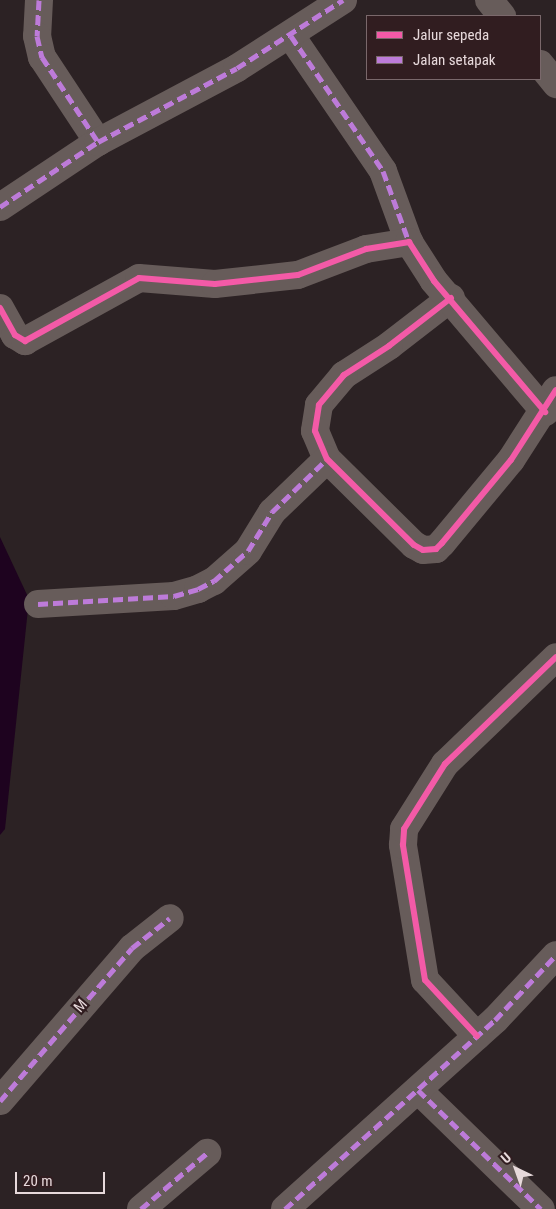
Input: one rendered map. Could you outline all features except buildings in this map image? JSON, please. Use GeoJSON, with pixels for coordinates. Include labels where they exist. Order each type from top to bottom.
{"type":"FeatureCollection","features":[{"type":"Feature","properties":{"kind":"street"},"geometry":{"type":"LineString","coordinates":[[39,0],[37,36],[42,57],[98,142]]}},
{"type":"Feature","properties":{"kind":"street"},"geometry":{"type":"LineString","coordinates":[[0,207],[98,142],[291,36],[344,0]]}},
{"type":"Feature","properties":{"kind":"street"},"geometry":{"type":"LineString","coordinates":[[489,0],[501,15]]}},
{"type":"Feature","properties":{"kind":"street"},"geometry":{"type":"LineString","coordinates":[[291,36],[383,171],[409,242],[434,280],[550,401],[511,460],[436,549],[423,550],[414,545],[327,459],[315,431],[319,405],[327,392],[344,375],[390,346],[451,298]]}},
{"type":"Feature","properties":{"kind":"street"},"geometry":{"type":"LineString","coordinates":[[541,65],[556,84]]}},
{"type":"Feature","properties":{"kind":"street"},"geometry":{"type":"LineString","coordinates":[[0,308],[15,335],[25,341],[139,278],[215,284],[298,274],[366,249],[409,242]]}},
{"type":"Feature","properties":{"kind":"street"},"geometry":{"type":"LineString","coordinates":[[38,604],[174,596],[198,589],[214,581],[248,551],[272,512],[327,459]]}},
{"type":"Feature","properties":{"kind":"street"},"geometry":{"type":"LineString","coordinates":[[477,1036],[425,980],[403,845],[404,829],[444,764],[556,657]]}},
{"type":"Feature","properties":{"kind":"street","name":"M"},"geometry":{"type":"LineString","coordinates":[[0,1101],[132,948],[170,918]]}},
{"type":"Feature","properties":{"kind":"street"},"geometry":{"type":"LineString","coordinates":[[286,1209],[477,1036],[556,955]]}},
{"type":"Feature","properties":{"kind":"street"},"geometry":{"type":"LineString","coordinates":[[418,1090],[540,1209]]}},
{"type":"Feature","properties":{"kind":"street"},"geometry":{"type":"LineString","coordinates":[[141,1209],[207,1153]]}},
{"type":"Feature","properties":{"kind":"shaded area"},"geometry":{"type":"Polygon","coordinates":[[[0,537],[29,599],[5,829],[0,835],[0,537]]]}},
{"type":"Feature","properties":{"kind":"marked path"},"geometry":{"type":"LineString","coordinates":[[39,0],[37,36],[42,57],[98,142]]}},
{"type":"Feature","properties":{"kind":"marked path"},"geometry":{"type":"LineString","coordinates":[[0,207],[98,142],[237,68],[343,0]]}},
{"type":"Feature","properties":{"kind":"marked path"},"geometry":{"type":"LineString","coordinates":[[291,36],[383,171],[409,242]]}},
{"type":"Feature","properties":{"kind":"marked path"},"geometry":{"type":"LineString","coordinates":[[38,604],[174,596],[198,589],[214,581],[248,551],[272,512],[327,459]]}},
{"type":"Feature","properties":{"kind":"marked path"},"geometry":{"type":"LineString","coordinates":[[0,1101],[132,948],[170,918]]}},
{"type":"Feature","properties":{"kind":"marked path"},"geometry":{"type":"LineString","coordinates":[[285,1209],[495,1020],[556,955]]}},
{"type":"Feature","properties":{"kind":"marked path"},"geometry":{"type":"LineString","coordinates":[[418,1090],[541,1209]]}},
{"type":"Feature","properties":{"kind":"marked path"},"geometry":{"type":"LineString","coordinates":[[141,1209],[207,1153]]}},
{"type":"Feature","properties":{"kind":"cycle path"},"geometry":{"type":"LineString","coordinates":[[0,308],[15,335],[25,341],[139,278],[215,284],[298,275],[366,249],[409,242],[434,281],[545,412]]}},
{"type":"Feature","properties":{"kind":"cycle path"},"geometry":{"type":"LineString","coordinates":[[451,298],[389,346],[344,375],[319,405],[315,431],[327,459],[414,545],[423,550],[436,549],[442,543],[511,460],[556,390]]}},
{"type":"Feature","properties":{"kind":"cycle path"},"geometry":{"type":"LineString","coordinates":[[477,1036],[425,980],[403,845],[404,829],[445,764],[556,657]]}}]}
